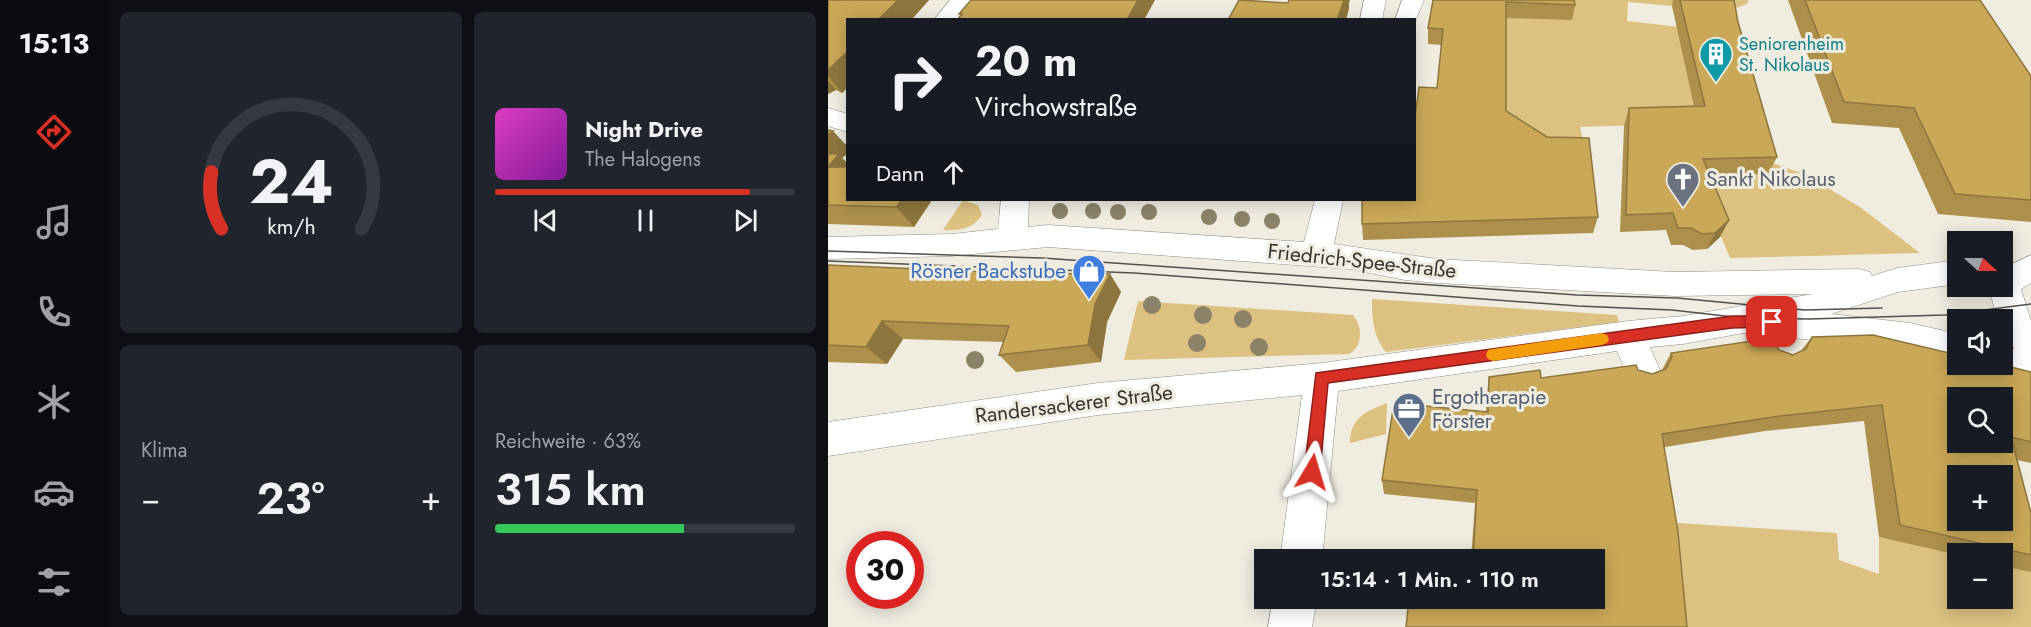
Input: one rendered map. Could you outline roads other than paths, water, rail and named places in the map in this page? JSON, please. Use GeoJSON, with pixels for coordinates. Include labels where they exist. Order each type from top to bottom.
{"type":"FeatureCollection","features":[{"type":"Feature","properties":{"kind":"street"},"geometry":{"type":"LineString","coordinates":[[947,18],[961,0]]}},
{"type":"Feature","properties":{"kind":"street"},"geometry":{"type":"LineString","coordinates":[[1371,18],[1375,0]]}},
{"type":"Feature","properties":{"kind":"street"},"geometry":{"type":"LineString","coordinates":[[1407,18],[1413,0]]}},
{"type":"Feature","properties":{"kind":"street"},"geometry":{"type":"LineString","coordinates":[[828,116],[846,123]]}},
{"type":"Feature","properties":{"kind":"street"},"geometry":{"type":"LineString","coordinates":[[1012,238],[1015,201]]}},
{"type":"Feature","properties":{"kind":"street"},"geometry":{"type":"LineString","coordinates":[[1317,254],[1329,201]]}},
{"type":"Feature","properties":{"kind":"street","name":"Friedrich-Spee-Straße"},"geometry":{"type":"LineString","coordinates":[[828,248],[951,245],[1048,236],[1317,254],[1437,271],[1676,284],[1897,280]]}},
{"type":"Feature","properties":{"kind":"street"},"geometry":{"type":"LineString","coordinates":[[2013,268],[2031,267]]}},
{"type":"Feature","properties":{"kind":"street"},"geometry":{"type":"LineString","coordinates":[[2031,267],[2004,284],[2015,326],[2031,344]]}},
{"type":"Feature","properties":{"kind":"street"},"geometry":{"type":"LineString","coordinates":[[1732,322],[1743,318],[1805,310],[1897,280],[1947,273]]}},
{"type":"Feature","properties":{"kind":"street"},"geometry":{"type":"LineString","coordinates":[[1732,322],[1772,322],[1910,337],[1947,345]]}},
{"type":"Feature","properties":{"kind":"street","name":"Randersackerer Straße"},"geometry":{"type":"LineString","coordinates":[[828,439],[1098,399],[1322,378],[1732,322]]}},
{"type":"Feature","properties":{"kind":"street"},"geometry":{"type":"LineString","coordinates":[[1772,322],[1778,355]]}},
{"type":"Feature","properties":{"kind":"street"},"geometry":{"type":"LineString","coordinates":[[1628,335],[1643,373]]}},
{"type":"Feature","properties":{"kind":"street"},"geometry":{"type":"LineString","coordinates":[[2013,363],[2031,369]]}},
{"type":"Feature","properties":{"kind":"street"},"geometry":{"type":"LineString","coordinates":[[1302,549],[1322,378]]}},
{"type":"Feature","properties":{"kind":"street"},"geometry":{"type":"LineString","coordinates":[[1290,627],[1293,609]]}},
{"type":"Feature","properties":{"kind":"tram line"},"geometry":{"type":"LineString","coordinates":[[828,251],[1042,258],[1577,295],[1677,298],[1805,310],[1882,308]]}},
{"type":"Feature","properties":{"kind":"tram line"},"geometry":{"type":"LineString","coordinates":[[828,261],[1134,273],[1578,306],[1672,310],[1743,318],[1809,319],[1945,315],[2031,304]]}},
{"type":"Feature","properties":{"kind":"place","name":"Seniorenheim St. Nikolaus"},"geometry":{"type":"Point","coordinates":[1716,83]}},
{"type":"Feature","properties":{"kind":"place","name":"Sankt Nikolaus"},"geometry":{"type":"Point","coordinates":[1683,208]}},
{"type":"Feature","properties":{"kind":"place","name":"Rösner Backstube"},"geometry":{"type":"Point","coordinates":[1089,300]}},
{"type":"Feature","properties":{"kind":"place","name":"Ergotherapie Förster"},"geometry":{"type":"Point","coordinates":[1409,438]}}]}
